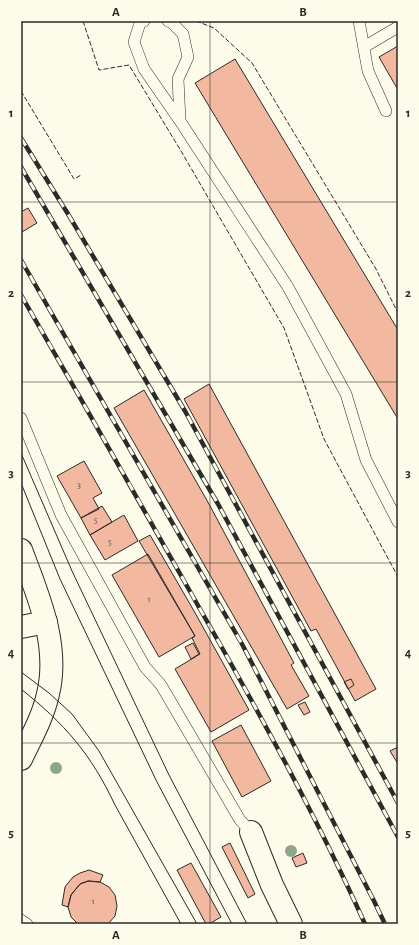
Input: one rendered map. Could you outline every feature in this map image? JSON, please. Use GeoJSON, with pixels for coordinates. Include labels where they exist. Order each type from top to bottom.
{"type":"FeatureCollection","features":[{"type":"Feature","properties":{"kind":"street"},"geometry":{"type":"LineString","coordinates":[[21,550],[46,622],[52,660],[49,693],[33,735],[21,759]]}},
{"type":"Feature","properties":{"kind":"street"},"geometry":{"type":"LineString","coordinates":[[21,627],[46,622]]}},
{"type":"Feature","properties":{"kind":"street"},"geometry":{"type":"LineString","coordinates":[[251,832],[272,885],[291,924]]}},
{"type":"Feature","properties":{"kind":"lane"},"geometry":{"type":"LineString","coordinates":[[144,21],[140,23],[134,42],[144,69],[180,121],[288,287],[346,394],[366,460],[398,522]]}},
{"type":"Feature","properties":{"kind":"lane"},"geometry":{"type":"LineString","coordinates":[[168,21],[183,34],[188,57],[178,78],[180,121]]}},
{"type":"Feature","properties":{"kind":"lane"},"geometry":{"type":"LineString","coordinates":[[359,21],[368,71],[386,111]]}},
{"type":"Feature","properties":{"kind":"lane"},"geometry":{"type":"LineString","coordinates":[[364,47],[398,27]]}},
{"type":"Feature","properties":{"kind":"lane"},"geometry":{"type":"LineString","coordinates":[[21,418],[61,515],[145,668],[161,685],[233,809],[240,820],[251,832]]}},
{"type":"Feature","properties":{"kind":"lane"},"geometry":{"type":"LineString","coordinates":[[21,920],[27,924]]}},
{"type":"Feature","properties":{"kind":"building"},"geometry":{"type":"Polygon","coordinates":[[[398,46],[398,90],[379,57],[398,46]]]}},
{"type":"Feature","properties":{"kind":"building"},"geometry":{"type":"Polygon","coordinates":[[[235,59],[398,330],[398,419],[195,83],[235,59]]]}},
{"type":"Feature","properties":{"kind":"building"},"geometry":{"type":"Polygon","coordinates":[[[28,208],[37,223],[22,232],[21,212],[28,208]]]}},
{"type":"Feature","properties":{"kind":"building"},"geometry":{"type":"Polygon","coordinates":[[[209,384],[376,689],[355,701],[316,629],[311,631],[184,399],[209,384]]]}},
{"type":"Feature","properties":{"kind":"building"},"geometry":{"type":"Polygon","coordinates":[[[144,390],[209,504],[294,663],[291,665],[309,696],[287,709],[114,408],[144,390]]]}},
{"type":"Feature","properties":{"kind":"building"},"geometry":{"type":"Polygon","coordinates":[[[84,461],[102,493],[93,498],[99,509],[81,518],[57,476],[84,461]]]}},
{"type":"Feature","properties":{"kind":"building"},"geometry":{"type":"Polygon","coordinates":[[[102,506],[112,522],[90,535],[81,518],[102,506]]]}},
{"type":"Feature","properties":{"kind":"building"},"geometry":{"type":"Polygon","coordinates":[[[124,515],[138,541],[105,560],[90,535],[124,515]]]}},
{"type":"Feature","properties":{"kind":"building"},"geometry":{"type":"Polygon","coordinates":[[[150,535],[249,710],[211,732],[175,669],[200,654],[192,638],[195,636],[139,541],[150,535]]]}},
{"type":"Feature","properties":{"kind":"building"},"geometry":{"type":"Polygon","coordinates":[[[148,554],[195,636],[159,657],[112,575],[148,554]]]}},
{"type":"Feature","properties":{"kind":"building"},"geometry":{"type":"Polygon","coordinates":[[[193,643],[199,654],[191,659],[185,647],[193,643]]]}},
{"type":"Feature","properties":{"kind":"building"},"geometry":{"type":"Polygon","coordinates":[[[351,679],[354,685],[348,689],[344,682],[351,679]]]}},
{"type":"Feature","properties":{"kind":"building"},"geometry":{"type":"Polygon","coordinates":[[[305,702],[310,712],[304,715],[298,705],[305,702]]]}},
{"type":"Feature","properties":{"kind":"building"},"geometry":{"type":"Polygon","coordinates":[[[241,725],[271,781],[242,797],[212,741],[241,725]]]}},
{"type":"Feature","properties":{"kind":"building"},"geometry":{"type":"Polygon","coordinates":[[[398,747],[398,764],[390,751],[398,747]]]}},
{"type":"Feature","properties":{"kind":"building"},"geometry":{"type":"Polygon","coordinates":[[[230,843],[255,894],[248,898],[222,847],[230,843]]]}},
{"type":"Feature","properties":{"kind":"building"},"geometry":{"type":"Polygon","coordinates":[[[303,853],[307,863],[296,867],[292,858],[303,853]]]}},
{"type":"Feature","properties":{"kind":"building"},"geometry":{"type":"Polygon","coordinates":[[[191,863],[221,917],[209,924],[206,924],[177,870],[191,863]]]}},
{"type":"Feature","properties":{"kind":"building"},"geometry":{"type":"Polygon","coordinates":[[[89,870],[103,875],[100,882],[88,881],[80,884],[71,895],[68,907],[62,905],[65,887],[68,883],[73,877],[89,870]]]}},
{"type":"Feature","properties":{"kind":"building"},"geometry":{"type":"Polygon","coordinates":[[[88,881],[100,882],[109,887],[115,895],[117,906],[115,916],[108,924],[78,924],[71,917],[68,907],[71,895],[80,884],[88,881]]]}},
{"type":"Feature","properties":{"kind":"tram line"},"geometry":{"type":"LineString","coordinates":[[21,453],[72,571],[169,775],[247,924]]}},
{"type":"Feature","properties":{"kind":"tram line"},"geometry":{"type":"LineString","coordinates":[[21,483],[60,579],[157,782],[232,924]]}},
{"type":"Feature","properties":{"kind":"tram line"},"geometry":{"type":"LineString","coordinates":[[21,672],[49,693],[72,714],[99,751],[197,924]]}},
{"type":"Feature","properties":{"kind":"tram line"},"geometry":{"type":"LineString","coordinates":[[21,689],[64,728],[86,755],[106,787],[181,924]]}},
{"type":"Feature","properties":{"kind":"railway"},"geometry":{"type":"LineString","coordinates":[[21,138],[185,411],[398,803]]}},
{"type":"Feature","properties":{"kind":"railway"},"geometry":{"type":"LineString","coordinates":[[21,167],[218,504],[398,837]]}},
{"type":"Feature","properties":{"kind":"railway"},"geometry":{"type":"LineString","coordinates":[[21,260],[242,644],[385,924]]}},
{"type":"Feature","properties":{"kind":"railway"},"geometry":{"type":"LineString","coordinates":[[21,295],[131,486],[263,721],[326,842],[365,924]]}},
{"type":"Feature","properties":{"kind":"fence"},"geometry":{"type":"LineString","coordinates":[[83,21],[99,70],[129,65],[284,328],[324,439],[398,577]]}},
{"type":"Feature","properties":{"kind":"fence"},"geometry":{"type":"LineString","coordinates":[[196,21],[214,28],[252,63],[376,269],[398,313]]}},
{"type":"Feature","properties":{"kind":"fence"},"geometry":{"type":"LineString","coordinates":[[21,91],[74,179],[81,175]]}}]}
